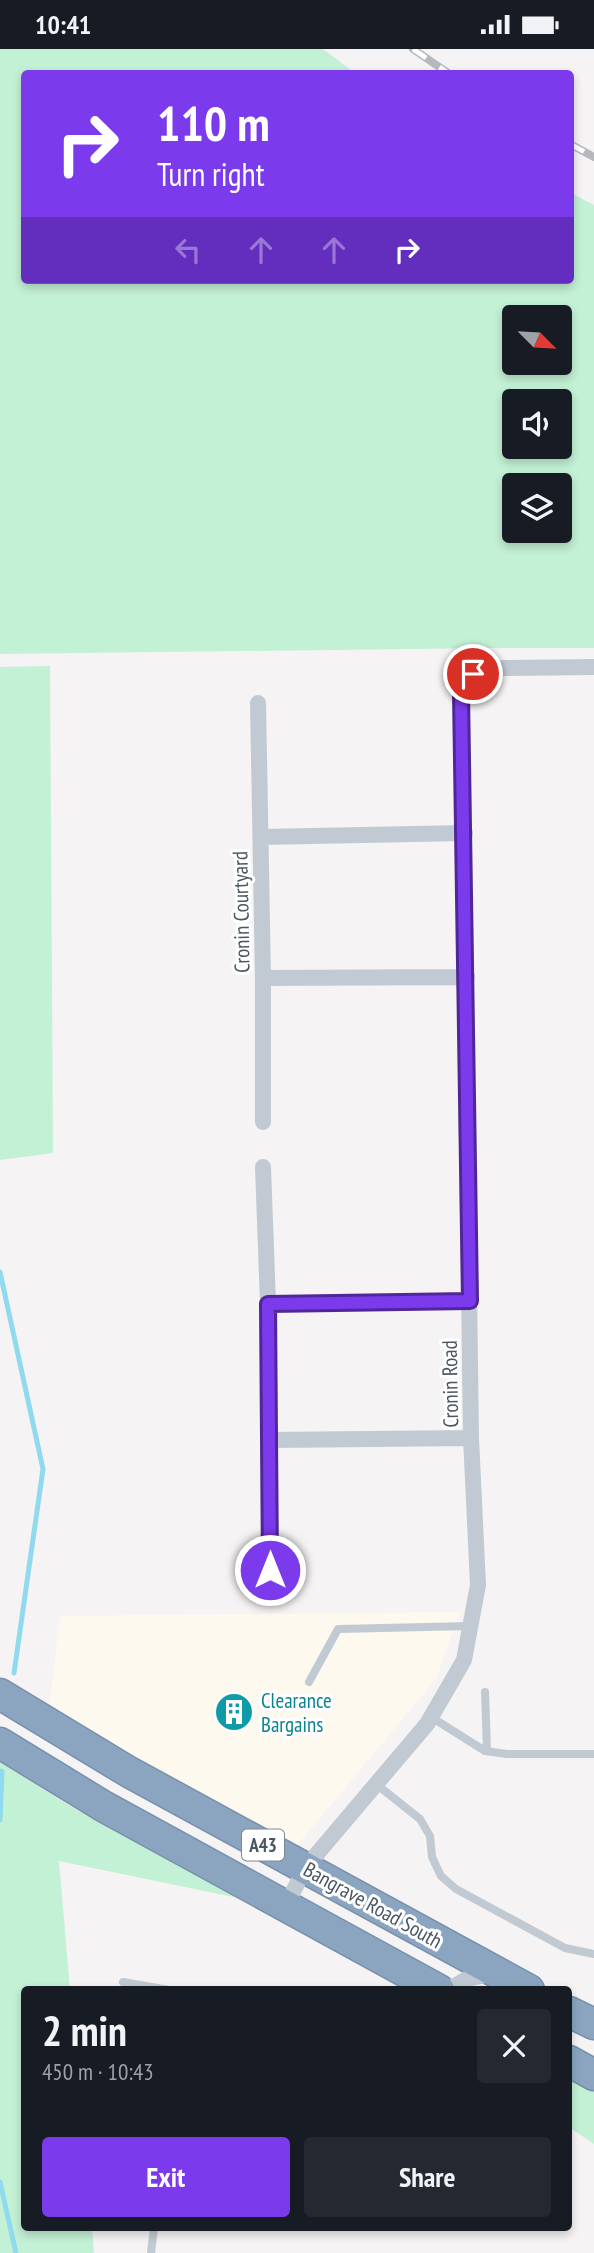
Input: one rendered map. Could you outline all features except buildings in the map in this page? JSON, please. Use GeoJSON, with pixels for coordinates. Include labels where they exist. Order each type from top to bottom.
{"type":"FeatureCollection","features":[{"type":"Feature","properties":{"kind":"highway","name":"Bangrave Road South"},"geometry":{"type":"LineString","coordinates":[[0,1693],[129,1772],[522,1986]]}},
{"type":"Feature","properties":{"kind":"highway","name":"Bangrave Road South"},"geometry":{"type":"LineString","coordinates":[[0,1743],[103,1806],[432,1986]]}},
{"type":"Feature","properties":{"kind":"highway"},"geometry":{"type":"LineString","coordinates":[[572,2013],[594,2024]]}},
{"type":"Feature","properties":{"kind":"highway"},"geometry":{"type":"LineString","coordinates":[[572,2063],[594,2075]]}},
{"type":"Feature","properties":{"kind":"street","name":"Cronin Road"},"geometry":{"type":"LineString","coordinates":[[286,1906],[305,1868],[431,1717],[464,1660],[478,1585],[471,1438],[467,977],[461,693],[473,674],[503,668],[594,667]]}},
{"type":"Feature","properties":{"kind":"street","name":"Cronin Courtyard"},"geometry":{"type":"LineString","coordinates":[[258,703],[263,1122]]}},
{"type":"Feature","properties":{"kind":"street"},"geometry":{"type":"LineString","coordinates":[[261,837],[465,833]]}},
{"type":"Feature","properties":{"kind":"street"},"geometry":{"type":"LineString","coordinates":[[263,978],[467,977]]}},
{"type":"Feature","properties":{"kind":"street"},"geometry":{"type":"LineString","coordinates":[[263,1167],[268,1304],[270,1570]]}},
{"type":"Feature","properties":{"kind":"street"},"geometry":{"type":"LineString","coordinates":[[268,1304],[470,1301]]}},
{"type":"Feature","properties":{"kind":"street"},"geometry":{"type":"LineString","coordinates":[[270,1440],[471,1438]]}},
{"type":"Feature","properties":{"kind":"street"},"geometry":{"type":"LineString","coordinates":[[454,1986],[467,1979],[496,1972]]}},
{"type":"Feature","properties":{"kind":"lane"},"geometry":{"type":"LineString","coordinates":[[309,1682],[338,1629],[470,1626]]}},
{"type":"Feature","properties":{"kind":"lane"},"geometry":{"type":"LineString","coordinates":[[485,1692],[487,1751]]}},
{"type":"Feature","properties":{"kind":"lane"},"geometry":{"type":"LineString","coordinates":[[431,1717],[473,1745],[487,1751],[508,1754],[594,1754]]}},
{"type":"Feature","properties":{"kind":"lane"},"geometry":{"type":"LineString","coordinates":[[376,1784],[420,1819],[430,1836],[432,1857],[442,1876],[456,1889],[565,1948],[594,1954]]}},
{"type":"Feature","properties":{"kind":"lane"},"geometry":{"type":"LineString","coordinates":[[123,1982],[146,1986]]}},
{"type":"Feature","properties":{"kind":"lane"},"geometry":{"type":"LineString","coordinates":[[151,2253],[154,2231]]}},
{"type":"Feature","properties":{"kind":"shaded area"},"geometry":{"type":"Polygon","coordinates":[[[460,1612],[436,1679],[295,1848],[49,1708],[60,1616],[460,1612]]]}},
{"type":"Feature","properties":{"kind":"green space"},"geometry":{"type":"Polygon","coordinates":[[[0,49],[323,49],[351,70],[21,70],[21,284],[574,284],[574,195],[594,205],[594,648],[0,654],[0,49]]]}},
{"type":"Feature","properties":{"kind":"green space"},"geometry":{"type":"Polygon","coordinates":[[[50,666],[53,1153],[0,1160],[0,667],[50,666]]]}},
{"type":"Feature","properties":{"kind":"green space"},"geometry":{"type":"Polygon","coordinates":[[[0,1762],[75,1809],[253,1901],[59,1861],[70,1986],[21,1986],[21,2231],[92,2231],[94,2253],[0,2253],[0,1762]]]}},
{"type":"Feature","properties":{"kind":"green space"},"geometry":{"type":"Polygon","coordinates":[[[572,2079],[594,2091],[594,2144],[572,2129],[572,2079]]]}},
{"type":"Feature","properties":{"kind":"waterway"},"geometry":{"type":"LineString","coordinates":[[0,1272],[43,1469],[14,1673]]}},
{"type":"Feature","properties":{"kind":"waterway"},"geometry":{"type":"LineString","coordinates":[[0,1820],[2,1771]]}},
{"type":"Feature","properties":{"kind":"waterway"},"geometry":{"type":"LineString","coordinates":[[0,2182],[16,2253]]}},
{"type":"Feature","properties":{"kind":"railway"},"geometry":{"type":"LineString","coordinates":[[413,49],[444,70]]}},
{"type":"Feature","properties":{"kind":"railway"},"geometry":{"type":"LineString","coordinates":[[574,146],[594,157]]}},
{"type":"Feature","properties":{"kind":"place","name":"Clearance Bargains"},"geometry":{"type":"Point","coordinates":[234,1712]}},
{"type":"Feature","properties":{"kind":"route"},"geometry":{"type":"LineString","coordinates":[[270,1570],[268,1304],[470,1301],[461,693],[473,674]]}}]}
